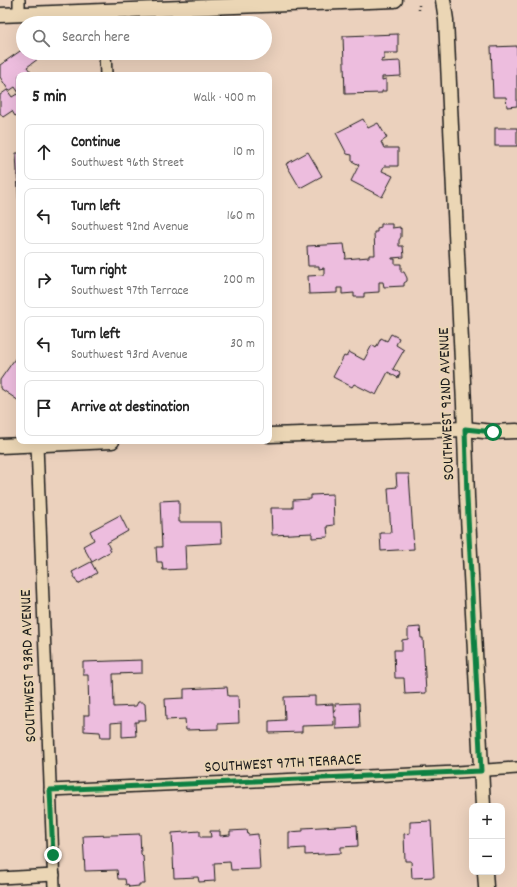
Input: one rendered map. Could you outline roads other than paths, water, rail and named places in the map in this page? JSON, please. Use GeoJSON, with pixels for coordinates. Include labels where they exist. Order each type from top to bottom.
{"type":"FeatureCollection","features":[{"type":"Feature","properties":{"kind":"street"},"geometry":{"type":"LineString","coordinates":[[19,0],[19,14]]}},
{"type":"Feature","properties":{"kind":"street"},"geometry":{"type":"LineString","coordinates":[[121,16],[395,0]]}},
{"type":"Feature","properties":{"kind":"street","name":"SOUTHWEST 92ND AVENUE"},"geometry":{"type":"LineString","coordinates":[[443,0],[446,20],[465,429],[467,504],[483,803]]}},
{"type":"Feature","properties":{"kind":"street"},"geometry":{"type":"LineString","coordinates":[[0,16],[19,14],[76,16]]}},
{"type":"Feature","properties":{"kind":"street"},"geometry":{"type":"LineString","coordinates":[[106,60],[106,72]]}},
{"type":"Feature","properties":{"kind":"street"},"geometry":{"type":"LineString","coordinates":[[272,435],[465,429],[493,432],[517,431]]}},
{"type":"Feature","properties":{"kind":"street"},"geometry":{"type":"LineString","coordinates":[[0,446],[37,444]]}},
{"type":"Feature","properties":{"kind":"street","name":"SOUTHWEST 93RD AVENUE"},"geometry":{"type":"LineString","coordinates":[[37,444],[54,887]]}},
{"type":"Feature","properties":{"kind":"street","name":"SOUTHWEST 97TH TERRACE"},"geometry":{"type":"LineString","coordinates":[[50,790],[481,771],[517,768]]}},
{"type":"Feature","properties":{"kind":"street"},"geometry":{"type":"LineString","coordinates":[[0,878],[54,875]]}},
{"type":"Feature","properties":{"kind":"street"},"geometry":{"type":"LineString","coordinates":[[485,875],[486,887]]}}]}
